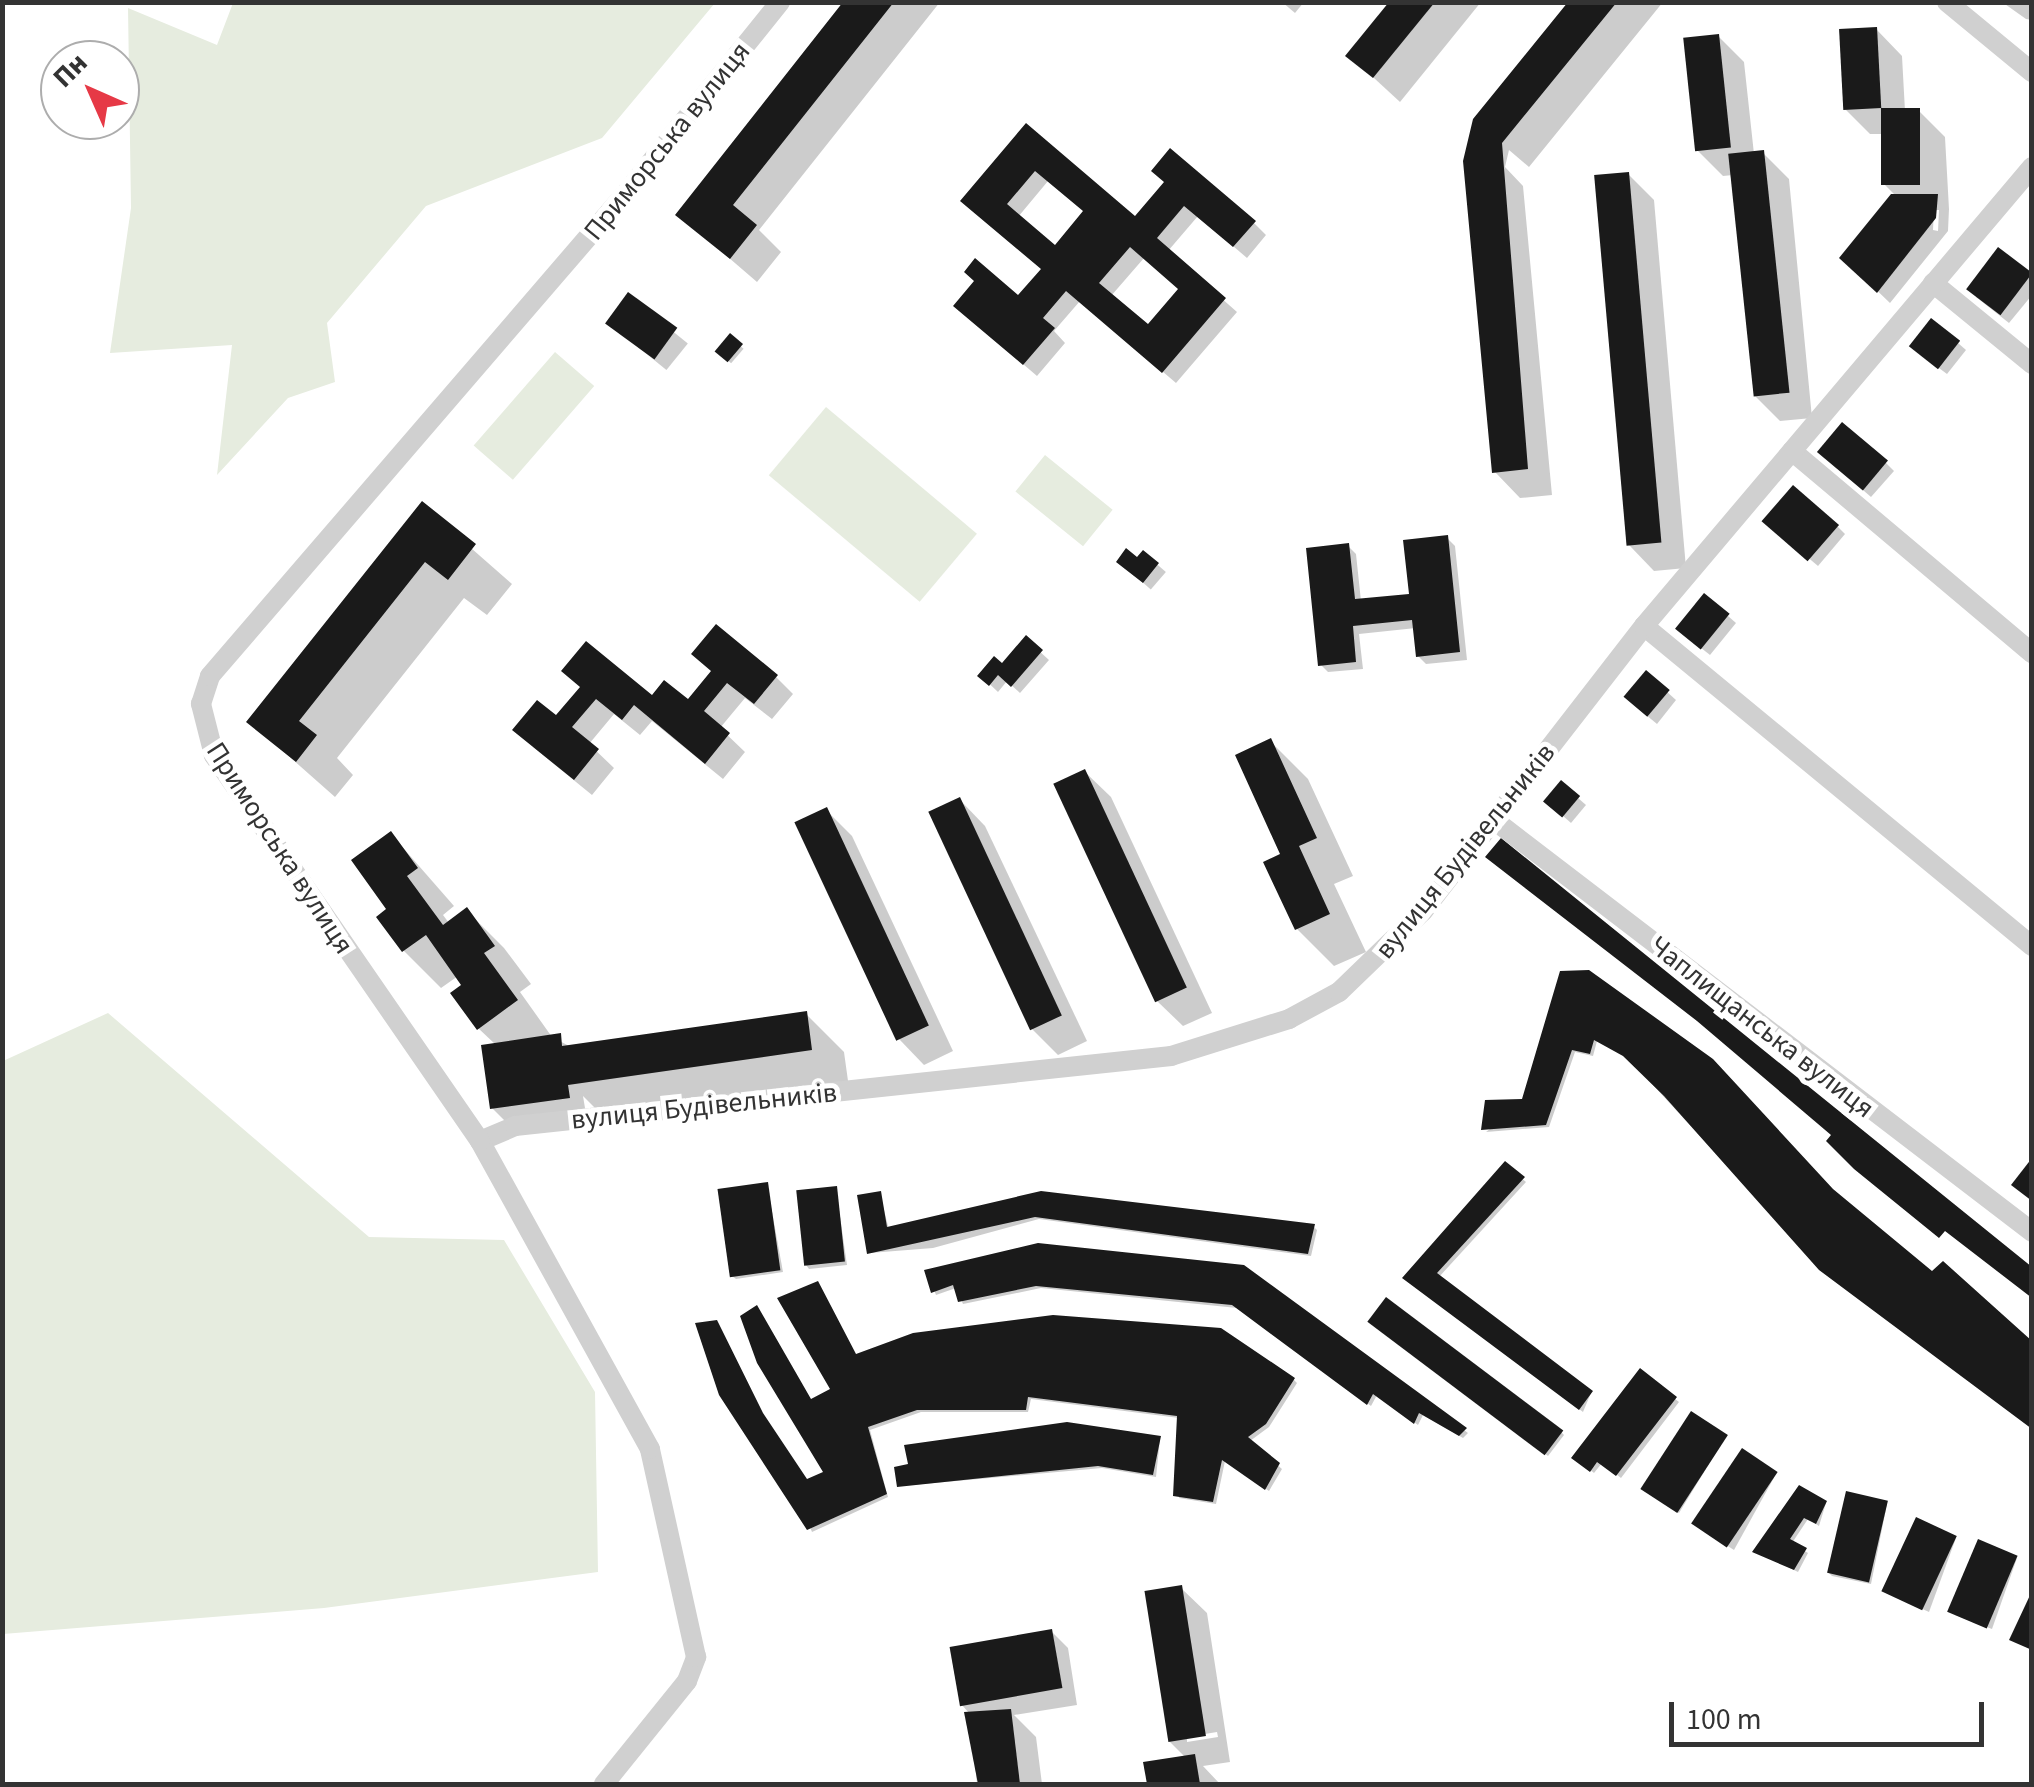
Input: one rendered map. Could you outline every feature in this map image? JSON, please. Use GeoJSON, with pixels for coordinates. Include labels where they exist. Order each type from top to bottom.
{"type":"FeatureCollection","features":[{"type":"Feature","properties":{"kind":"street","name":"Приморська вулиця"},"geometry":{"type":"LineString","coordinates":[[604,1784],[688,1681],[696,1657],[641,1425],[480,1141],[214,755],[200,704],[210,676],[626,194],[780,2]]}},
{"type":"Feature","properties":{"kind":"street"},"geometry":{"type":"LineString","coordinates":[[1947,2],[2032,72]]}},
{"type":"Feature","properties":{"kind":"street","name":"вулиця Будівельників"},"geometry":{"type":"LineString","coordinates":[[480,1141],[515,1126],[1023,1076],[1172,1056],[1238,1037],[1339,992],[1423,911],[1644,626],[2032,168]]}},
{"type":"Feature","properties":{"kind":"street"},"geometry":{"type":"LineString","coordinates":[[1933,284],[2032,364]]}},
{"type":"Feature","properties":{"kind":"street"},"geometry":{"type":"LineString","coordinates":[[1792,452],[2032,653]]}},
{"type":"Feature","properties":{"kind":"street"},"geometry":{"type":"LineString","coordinates":[[1644,626],[2032,946]]}},
{"type":"Feature","properties":{"kind":"street","name":"Чаплищанська вулиця"},"geometry":{"type":"LineString","coordinates":[[1494,820],[2032,1232]]}},
{"type":"Feature","properties":{"kind":"shaded area"},"geometry":{"type":"Polygon","coordinates":[[[233,2],[715,3],[602,138],[426,206],[327,323],[335,382],[288,398],[217,475],[232,345],[110,353],[131,208],[130,140],[140,140],[140,40],[128,40],[128,8],[217,45],[233,2]]]}},
{"type":"Feature","properties":{"kind":"shaded area"},"geometry":{"type":"Polygon","coordinates":[[[555,352],[594,386],[513,480],[474,446],[555,352]]]}},
{"type":"Feature","properties":{"kind":"shaded area"},"geometry":{"type":"Polygon","coordinates":[[[826,407],[977,534],[920,602],[769,475],[826,407]]]}},
{"type":"Feature","properties":{"kind":"shaded area"},"geometry":{"type":"Polygon","coordinates":[[[1045,455],[1113,510],[1083,546],[1015,492],[1045,455]]]}},
{"type":"Feature","properties":{"kind":"shaded area"},"geometry":{"type":"Polygon","coordinates":[[[108,1013],[369,1237],[504,1240],[595,1392],[598,1572],[324,1608],[3,1634],[3,1061],[108,1013]]]}},
{"type":"Feature","properties":{"kind":"building"},"geometry":{"type":"Polygon","coordinates":[[[843,2],[894,2],[733,205],[757,225],[730,259],[675,215],[843,2]]]}},
{"type":"Feature","properties":{"kind":"building"},"geometry":{"type":"Polygon","coordinates":[[[1389,2],[1435,2],[1373,78],[1345,56],[1389,2]]]}},
{"type":"Feature","properties":{"kind":"building"},"geometry":{"type":"Polygon","coordinates":[[[1568,2],[1617,2],[1502,143],[1528,469],[1492,473],[1463,161],[1473,119],[1568,2]]]}},
{"type":"Feature","properties":{"kind":"building"},"geometry":{"type":"Polygon","coordinates":[[[1877,27],[1881,108],[1843,110],[1839,29],[1877,27]]]}},
{"type":"Feature","properties":{"kind":"building"},"geometry":{"type":"Polygon","coordinates":[[[1719,34],[1731,147],[1695,151],[1683,38],[1719,34]]]}},
{"type":"Feature","properties":{"kind":"building"},"geometry":{"type":"Polygon","coordinates":[[[1881,108],[1920,108],[1920,185],[1881,185],[1881,108]]]}},
{"type":"Feature","properties":{"kind":"building"},"geometry":{"type":"Polygon","coordinates":[[[1026,123],[1135,216],[1164,182],[1151,171],[1170,148],[1256,221],[1233,247],[1184,206],[1157,238],[1226,298],[1162,373],[1066,291],[1043,318],[1055,328],[1023,365],[953,306],[974,281],[964,272],[975,258],[1018,295],[1041,269],[960,201],[1026,123]],[[1035,171],[1007,204],[1055,245],[1083,211],[1035,171]],[[1130,247],[1099,283],[1148,324],[1178,289],[1130,247]]]}},
{"type":"Feature","properties":{"kind":"building"},"geometry":{"type":"Polygon","coordinates":[[[1764,150],[1790,393],[1754,396],[1728,154],[1764,150]]]}},
{"type":"Feature","properties":{"kind":"building"},"geometry":{"type":"Polygon","coordinates":[[[1629,172],[1661,543],[1627,546],[1594,175],[1629,172]]]}},
{"type":"Feature","properties":{"kind":"building"},"geometry":{"type":"Polygon","coordinates":[[[1891,194],[1938,194],[1936,218],[1877,293],[1839,258],[1891,194]]]}},
{"type":"Feature","properties":{"kind":"building"},"geometry":{"type":"Polygon","coordinates":[[[1998,247],[2032,273],[2000,315],[1966,289],[1998,247]]]}},
{"type":"Feature","properties":{"kind":"building"},"geometry":{"type":"Polygon","coordinates":[[[628,292],[677,328],[654,359],[605,324],[628,292]]]}},
{"type":"Feature","properties":{"kind":"building"},"geometry":{"type":"Polygon","coordinates":[[[1931,318],[1960,341],[1938,369],[1909,346],[1931,318]]]}},
{"type":"Feature","properties":{"kind":"building"},"geometry":{"type":"Polygon","coordinates":[[[730,333],[743,344],[728,362],[715,351],[730,333]]]}},
{"type":"Feature","properties":{"kind":"building"},"geometry":{"type":"Polygon","coordinates":[[[1842,422],[1888,461],[1863,490],[1817,452],[1842,422]]]}},
{"type":"Feature","properties":{"kind":"building"},"geometry":{"type":"Polygon","coordinates":[[[1793,485],[1839,525],[1808,561],[1762,521],[1793,485]]]}},
{"type":"Feature","properties":{"kind":"building"},"geometry":{"type":"Polygon","coordinates":[[[422,501],[476,544],[448,580],[425,562],[299,721],[317,735],[296,762],[246,722],[422,501]]]}},
{"type":"Feature","properties":{"kind":"building"},"geometry":{"type":"Polygon","coordinates":[[[1448,535],[1460,652],[1416,657],[1412,620],[1353,626],[1356,662],[1318,666],[1306,548],[1349,543],[1355,599],[1409,594],[1403,540],[1448,535]]]}},
{"type":"Feature","properties":{"kind":"building"},"geometry":{"type":"Polygon","coordinates":[[[1126,548],[1137,557],[1143,550],[1159,563],[1143,583],[1116,562],[1126,548]]]}},
{"type":"Feature","properties":{"kind":"building"},"geometry":{"type":"Polygon","coordinates":[[[1704,593],[1730,614],[1701,650],[1675,629],[1704,593]]]}},
{"type":"Feature","properties":{"kind":"building"},"geometry":{"type":"Polygon","coordinates":[[[716,624],[778,675],[754,704],[727,683],[704,711],[730,733],[705,764],[634,705],[622,720],[596,699],[572,727],[599,749],[574,780],[512,730],[537,700],[556,715],[580,687],[561,671],[586,641],[652,695],[664,680],[688,699],[711,671],[691,654],[716,624]]]}},
{"type":"Feature","properties":{"kind":"building"},"geometry":{"type":"Polygon","coordinates":[[[1026,635],[1043,650],[1011,687],[998,675],[989,686],[977,676],[994,656],[1002,663],[1026,635]]]}},
{"type":"Feature","properties":{"kind":"building"},"geometry":{"type":"Polygon","coordinates":[[[1646,670],[1670,690],[1647,717],[1624,697],[1646,670]]]}},
{"type":"Feature","properties":{"kind":"building"},"geometry":{"type":"Polygon","coordinates":[[[1271,738],[1317,838],[1299,846],[1330,914],[1295,930],[1263,862],[1280,854],[1235,755],[1271,738]]]}},
{"type":"Feature","properties":{"kind":"building"},"geometry":{"type":"Polygon","coordinates":[[[1085,769],[1187,987],[1155,1002],[1053,784],[1085,769]]]}},
{"type":"Feature","properties":{"kind":"building"},"geometry":{"type":"Polygon","coordinates":[[[1561,780],[1580,796],[1562,818],[1543,801],[1561,780]]]}},
{"type":"Feature","properties":{"kind":"building"},"geometry":{"type":"Polygon","coordinates":[[[960,797],[1062,1015],[1030,1030],[928,812],[960,797]]]}},
{"type":"Feature","properties":{"kind":"building"},"geometry":{"type":"Polygon","coordinates":[[[827,807],[929,1025],[896,1041],[794,822],[827,807]]]}},
{"type":"Feature","properties":{"kind":"building"},"geometry":{"type":"Polygon","coordinates":[[[391,831],[418,868],[407,876],[443,925],[467,907],[495,946],[484,953],[518,1000],[477,1030],[450,993],[461,985],[426,935],[402,952],[376,917],[386,909],[351,860],[391,831]]]}},
{"type":"Feature","properties":{"kind":"building"},"geometry":{"type":"Polygon","coordinates":[[[1501,838],[2032,1267],[2032,1298],[1945,1231],[1939,1238],[1854,1169],[1826,1141],[1831,1135],[1697,1021],[1485,857],[1501,838]]]}},
{"type":"Feature","properties":{"kind":"building"},"geometry":{"type":"Polygon","coordinates":[[[1589,970],[1713,1059],[1833,1189],[1932,1271],[1943,1261],[2032,1341],[2032,1429],[1819,1270],[1664,1096],[1623,1056],[1594,1040],[1590,1054],[1572,1050],[1546,1125],[1481,1130],[1485,1100],[1522,1099],[1560,971],[1589,970]]]}},
{"type":"Feature","properties":{"kind":"building"},"geometry":{"type":"Polygon","coordinates":[[[807,1011],[812,1050],[568,1085],[570,1098],[490,1109],[481,1045],[561,1033],[562,1046],[807,1011]]]}},
{"type":"Feature","properties":{"kind":"building"},"geometry":{"type":"Polygon","coordinates":[[[2032,1158],[2032,1201],[2011,1185],[2032,1158]]]}},
{"type":"Feature","properties":{"kind":"building"},"geometry":{"type":"Polygon","coordinates":[[[1505,1161],[1525,1177],[1437,1273],[1593,1391],[1579,1410],[1402,1278],[1505,1161]]]}},
{"type":"Feature","properties":{"kind":"building"},"geometry":{"type":"Polygon","coordinates":[[[768,1182],[780,1270],[730,1277],[717,1189],[768,1182]]]}},
{"type":"Feature","properties":{"kind":"building"},"geometry":{"type":"Polygon","coordinates":[[[837,1186],[845,1262],[804,1266],[796,1190],[837,1186]]]}},
{"type":"Feature","properties":{"kind":"building"},"geometry":{"type":"Polygon","coordinates":[[[881,1191],[887,1227],[1041,1191],[1315,1224],[1308,1254],[1035,1217],[867,1254],[857,1195],[881,1191]]]}},
{"type":"Feature","properties":{"kind":"building"},"geometry":{"type":"Polygon","coordinates":[[[1038,1243],[1244,1265],[1467,1428],[1459,1436],[1419,1413],[1414,1424],[1373,1394],[1367,1405],[1232,1305],[1036,1286],[958,1302],[953,1285],[931,1293],[924,1270],[1038,1243]]]}},
{"type":"Feature","properties":{"kind":"building"},"geometry":{"type":"Polygon","coordinates":[[[818,1281],[856,1354],[913,1333],[1053,1315],[1221,1328],[1295,1378],[1266,1424],[1248,1437],[1280,1463],[1265,1490],[1222,1460],[1213,1502],[1173,1496],[1177,1416],[1028,1397],[1026,1410],[917,1410],[868,1427],[887,1494],[807,1530],[719,1395],[695,1323],[717,1320],[763,1413],[807,1479],[823,1472],[757,1363],[740,1316],[757,1305],[811,1399],[830,1389],[777,1298],[818,1281]]]}},
{"type":"Feature","properties":{"kind":"building"},"geometry":{"type":"Polygon","coordinates":[[[1386,1297],[1563,1431],[1545,1455],[1367,1322],[1386,1297]]]}},
{"type":"Feature","properties":{"kind":"building"},"geometry":{"type":"Polygon","coordinates":[[[1640,1368],[1677,1397],[1616,1476],[1597,1462],[1590,1472],[1571,1458],[1640,1368]]]}},
{"type":"Feature","properties":{"kind":"building"},"geometry":{"type":"Polygon","coordinates":[[[1691,1411],[1728,1435],[1677,1513],[1640,1489],[1691,1411]]]}},
{"type":"Feature","properties":{"kind":"building"},"geometry":{"type":"Polygon","coordinates":[[[1067,1422],[1161,1436],[1153,1475],[1098,1466],[897,1487],[894,1467],[908,1464],[904,1445],[1067,1422]]]}},
{"type":"Feature","properties":{"kind":"building"},"geometry":{"type":"Polygon","coordinates":[[[1742,1448],[1778,1472],[1727,1547],[1691,1523],[1742,1448]]]}},
{"type":"Feature","properties":{"kind":"building"},"geometry":{"type":"Polygon","coordinates":[[[1799,1485],[1827,1501],[1816,1524],[1804,1518],[1790,1539],[1807,1548],[1794,1570],[1752,1552],[1799,1485]]]}},
{"type":"Feature","properties":{"kind":"building"},"geometry":{"type":"Polygon","coordinates":[[[1846,1491],[1888,1501],[1869,1583],[1827,1573],[1846,1491]]]}},
{"type":"Feature","properties":{"kind":"building"},"geometry":{"type":"Polygon","coordinates":[[[1916,1517],[1957,1536],[1922,1610],[1881,1591],[1916,1517]]]}},
{"type":"Feature","properties":{"kind":"building"},"geometry":{"type":"Polygon","coordinates":[[[1978,1539],[2018,1556],[1987,1629],[1947,1612],[1978,1539]]]}},
{"type":"Feature","properties":{"kind":"building"},"geometry":{"type":"Polygon","coordinates":[[[1182,1585],[1206,1736],[1168,1742],[1144,1591],[1182,1585]]]}},
{"type":"Feature","properties":{"kind":"building"},"geometry":{"type":"Polygon","coordinates":[[[2032,1591],[2032,1650],[2009,1640],[2032,1591]]]}},
{"type":"Feature","properties":{"kind":"building"},"geometry":{"type":"Polygon","coordinates":[[[1052,1629],[1062,1688],[960,1706],[950,1647],[1052,1629]]]}},
{"type":"Feature","properties":{"kind":"building"},"geometry":{"type":"Polygon","coordinates":[[[1011,1709],[1020,1784],[978,1784],[964,1712],[1011,1709]]]}},
{"type":"Feature","properties":{"kind":"building"},"geometry":{"type":"Polygon","coordinates":[[[1195,1754],[1200,1784],[1147,1784],[1143,1762],[1195,1754]]]}}]}
